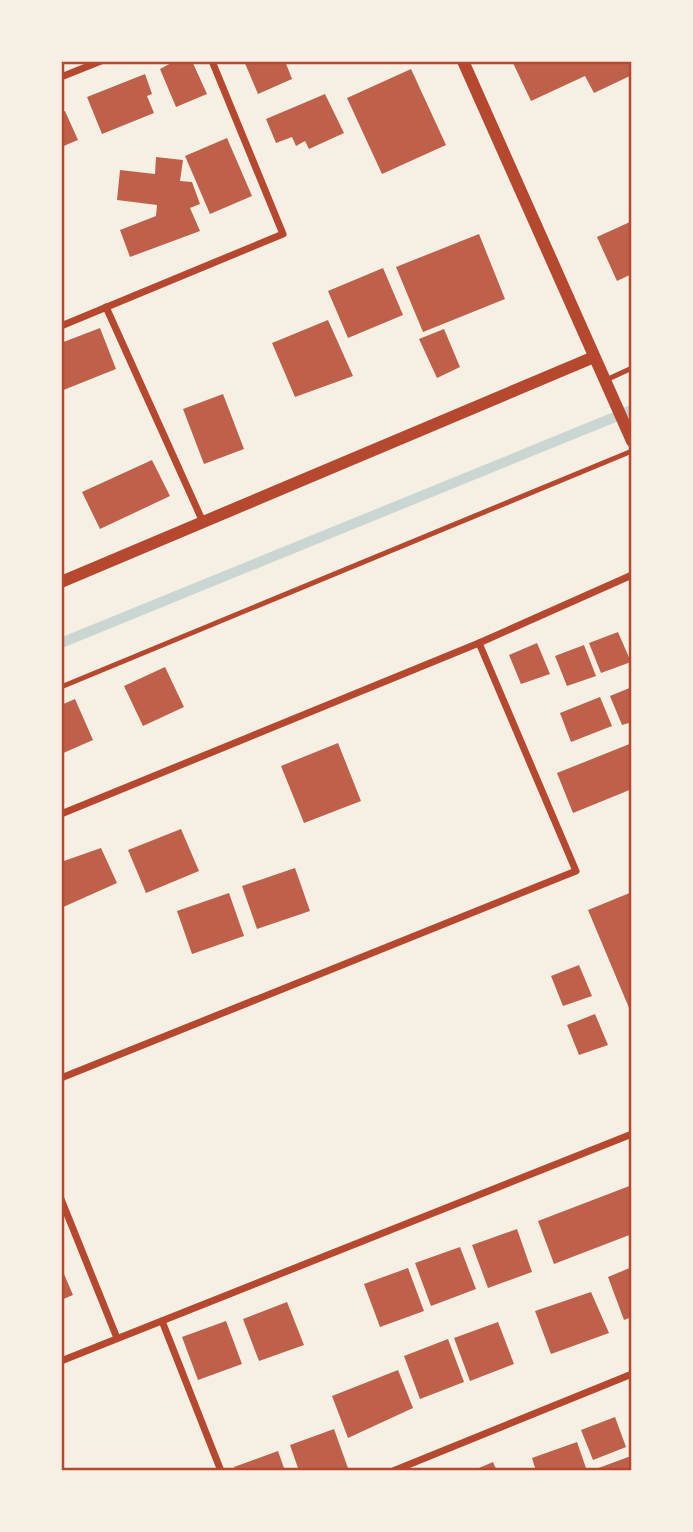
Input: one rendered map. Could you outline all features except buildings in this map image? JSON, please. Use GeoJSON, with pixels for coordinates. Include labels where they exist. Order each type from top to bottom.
{"type":"FeatureCollection","features":[{"type":"Feature","properties":{"kind":"street"},"geometry":{"type":"LineString","coordinates":[[61,77],[101,61]]}},
{"type":"Feature","properties":{"kind":"street"},"geometry":{"type":"LineString","coordinates":[[61,326],[283,234],[212,61]]}},
{"type":"Feature","properties":{"kind":"street"},"geometry":{"type":"LineString","coordinates":[[463,61],[631,438]]}},
{"type":"Feature","properties":{"kind":"street"},"geometry":{"type":"LineString","coordinates":[[106,307],[203,522]]}},
{"type":"Feature","properties":{"kind":"street"},"geometry":{"type":"LineString","coordinates":[[61,582],[594,356]]}},
{"type":"Feature","properties":{"kind":"street"},"geometry":{"type":"LineString","coordinates":[[61,814],[479,643],[632,575]]}},
{"type":"Feature","properties":{"kind":"street"},"geometry":{"type":"LineString","coordinates":[[61,1078],[576,871],[479,643]]}},
{"type":"Feature","properties":{"kind":"street"},"geometry":{"type":"LineString","coordinates":[[61,1361],[632,1134]]}},
{"type":"Feature","properties":{"kind":"street"},"geometry":{"type":"LineString","coordinates":[[61,1199],[117,1338]]}},
{"type":"Feature","properties":{"kind":"street"},"geometry":{"type":"LineString","coordinates":[[162,1321],[221,1471]]}},
{"type":"Feature","properties":{"kind":"street"},"geometry":{"type":"LineString","coordinates":[[393,1471],[632,1374]]}},
{"type":"Feature","properties":{"kind":"lane"},"geometry":{"type":"LineString","coordinates":[[607,386],[632,369]]}},
{"type":"Feature","properties":{"kind":"lane"},"geometry":{"type":"LineString","coordinates":[[61,687],[632,451]]}},
{"type":"Feature","properties":{"kind":"waterway"},"geometry":{"type":"LineString","coordinates":[[61,643],[632,410]]}}]}
